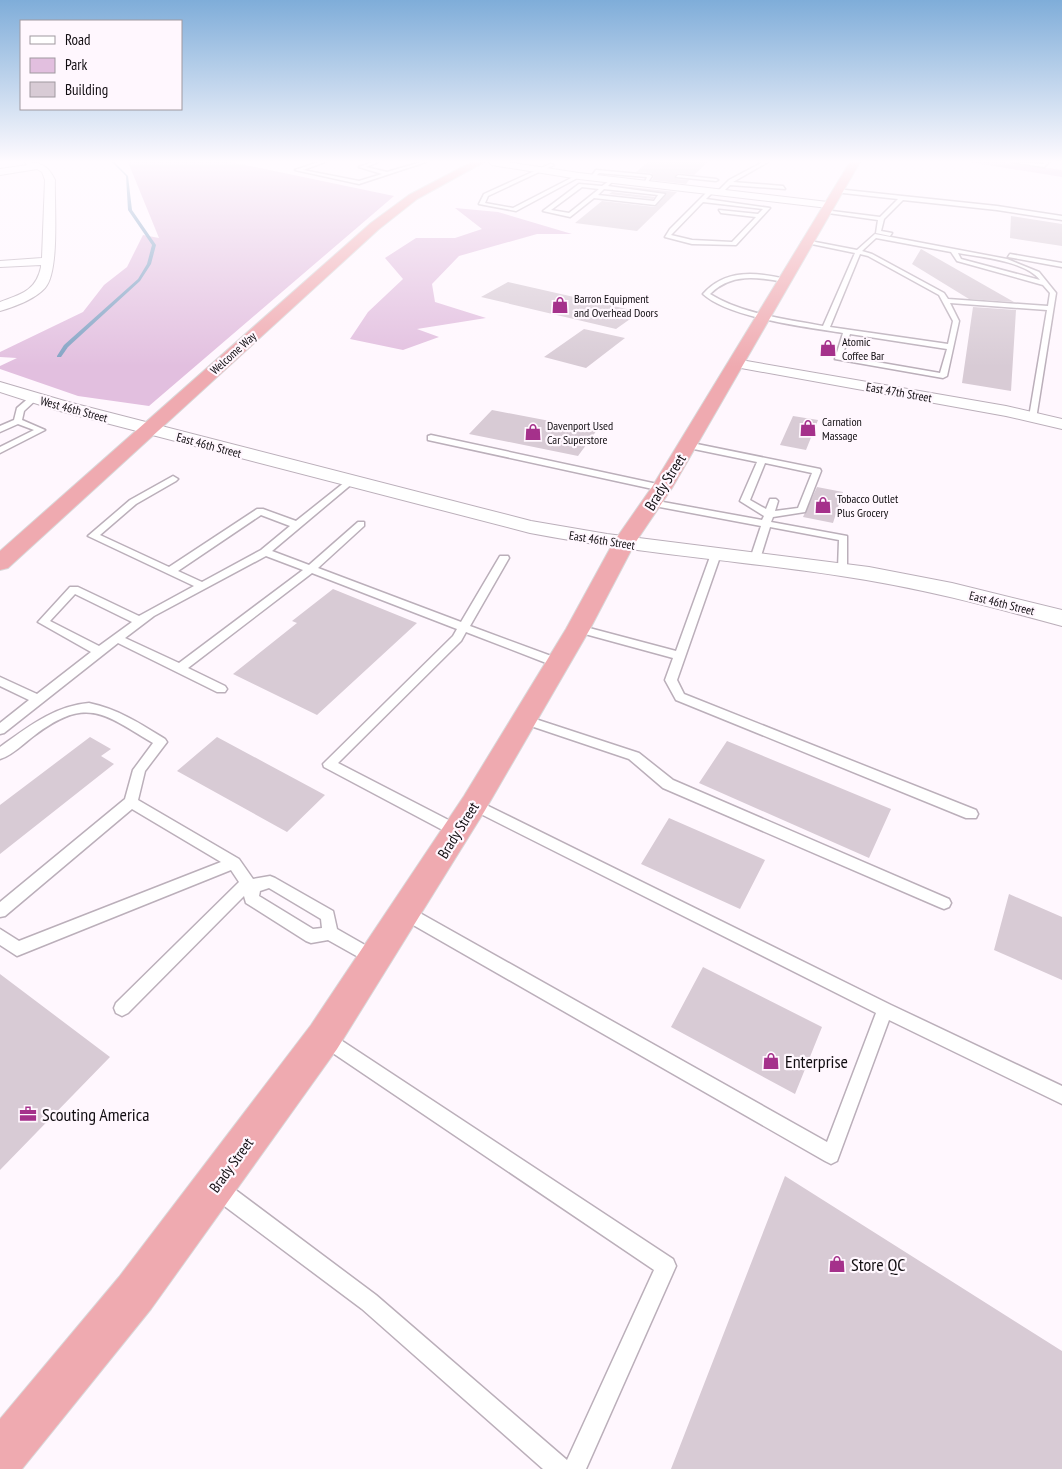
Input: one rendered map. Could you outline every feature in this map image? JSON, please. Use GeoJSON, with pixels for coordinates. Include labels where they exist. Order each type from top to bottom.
{"type":"FeatureCollection","features":[{"type":"Feature","properties":{"kind":"highway","name":"Welcome Way"},"geometry":{"type":"LineString","coordinates":[[0,563],[371,231]]}},
{"type":"Feature","properties":{"kind":"highway","name":"Brady Street"},"geometry":{"type":"LineString","coordinates":[[4,1443],[135,1293],[324,1037],[458,831],[578,629],[624,544],[657,496],[812,231]]}},
{"type":"Feature","properties":{"kind":"street"},"geometry":{"type":"LineString","coordinates":[[0,307],[21,298],[42,284],[48,270],[49,231]]}},
{"type":"Feature","properties":{"kind":"street"},"geometry":{"type":"LineString","coordinates":[[0,264],[12,265],[48,261]]}},
{"type":"Feature","properties":{"kind":"street","name":"East 47th Street"},"geometry":{"type":"LineString","coordinates":[[735,363],[1033,417],[1062,424]]}},
{"type":"Feature","properties":{"kind":"street","name":"West 46th Street"},"geometry":{"type":"LineString","coordinates":[[0,387],[149,429]]}},
{"type":"Feature","properties":{"kind":"street","name":"East 46th Street"},"geometry":{"type":"LineString","coordinates":[[149,429],[530,527],[624,544],[843,569],[941,588],[1062,618]]}},
{"type":"Feature","properties":{"kind":"lane"},"geometry":{"type":"LineString","coordinates":[[672,231],[667,236],[692,242],[734,244],[746,231]]}},
{"type":"Feature","properties":{"kind":"lane"},"geometry":{"type":"LineString","coordinates":[[878,231],[1062,266]]}},
{"type":"Feature","properties":{"kind":"lane"},"geometry":{"type":"LineString","coordinates":[[826,327],[858,252],[875,236],[1005,260],[1037,272],[1052,293],[1033,417]]}},
{"type":"Feature","properties":{"kind":"lane"},"geometry":{"type":"LineString","coordinates":[[805,242],[858,252],[910,275],[942,294],[956,322],[943,376],[838,357],[848,330]]}},
{"type":"Feature","properties":{"kind":"lane"},"geometry":{"type":"LineString","coordinates":[[953,250],[959,260],[1046,284]]}},
{"type":"Feature","properties":{"kind":"lane"},"geometry":{"type":"LineString","coordinates":[[784,280],[753,275],[726,277],[706,294],[709,299],[720,304],[762,317],[951,347]]}},
{"type":"Feature","properties":{"kind":"lane"},"geometry":{"type":"LineString","coordinates":[[947,301],[1050,308]]}},
{"type":"Feature","properties":{"kind":"lane"},"geometry":{"type":"LineString","coordinates":[[18,421],[20,410],[34,398]]}},
{"type":"Feature","properties":{"kind":"lane"},"geometry":{"type":"LineString","coordinates":[[0,429],[18,421],[41,430],[0,450]]}},
{"type":"Feature","properties":{"kind":"lane"},"geometry":{"type":"LineString","coordinates":[[432,438],[657,496],[767,519],[844,538],[843,569]]}},
{"type":"Feature","properties":{"kind":"lane"},"geometry":{"type":"LineString","coordinates":[[687,445],[762,460],[784,469],[817,472],[802,510],[767,519]]}},
{"type":"Feature","properties":{"kind":"lane"},"geometry":{"type":"LineString","coordinates":[[762,460],[745,501],[767,519]]}},
{"type":"Feature","properties":{"kind":"lane"},"geometry":{"type":"LineString","coordinates":[[173,479],[133,502],[93,536],[203,586]]}},
{"type":"Feature","properties":{"kind":"lane"},"geometry":{"type":"LineString","coordinates":[[0,730],[99,651],[140,621],[265,552],[350,481]]}},
{"type":"Feature","properties":{"kind":"lane"},"geometry":{"type":"LineString","coordinates":[[756,559],[773,501]]}},
{"type":"Feature","properties":{"kind":"lane"},"geometry":{"type":"LineString","coordinates":[[170,571],[260,511],[298,525]]}},
{"type":"Feature","properties":{"kind":"lane"},"geometry":{"type":"LineString","coordinates":[[179,668],[311,569],[361,524]]}},
{"type":"Feature","properties":{"kind":"lane"},"geometry":{"type":"LineString","coordinates":[[265,552],[558,663]]}},
{"type":"Feature","properties":{"kind":"lane"},"geometry":{"type":"LineString","coordinates":[[716,554],[671,680],[680,698],[971,814]]}},
{"type":"Feature","properties":{"kind":"lane"},"geometry":{"type":"LineString","coordinates":[[458,831],[329,764],[457,638],[462,626],[504,558]]}},
{"type":"Feature","properties":{"kind":"lane"},"geometry":{"type":"LineString","coordinates":[[99,651],[43,622],[74,589],[140,621]]}},
{"type":"Feature","properties":{"kind":"lane"},"geometry":{"type":"LineString","coordinates":[[578,629],[680,656]]}},
{"type":"Feature","properties":{"kind":"lane"},"geometry":{"type":"LineString","coordinates":[[117,638],[221,689]]}},
{"type":"Feature","properties":{"kind":"lane"},"geometry":{"type":"LineString","coordinates":[[0,681],[37,700]]}},
{"type":"Feature","properties":{"kind":"lane"},"geometry":{"type":"LineString","coordinates":[[0,754],[60,714],[86,706],[102,710],[161,742],[139,770],[131,802],[0,911]]}},
{"type":"Feature","properties":{"kind":"lane"},"geometry":{"type":"LineString","coordinates":[[523,719],[634,756],[668,784],[944,903]]}},
{"type":"Feature","properties":{"kind":"lane"},"geometry":{"type":"LineString","coordinates":[[131,802],[234,863],[251,885],[251,899],[311,936],[330,932],[374,958]]}},
{"type":"Feature","properties":{"kind":"lane"},"geometry":{"type":"LineString","coordinates":[[474,804],[885,1010],[1062,1095]]}},
{"type":"Feature","properties":{"kind":"lane"},"geometry":{"type":"LineString","coordinates":[[0,936],[17,949],[234,863]]}},
{"type":"Feature","properties":{"kind":"lane"},"geometry":{"type":"LineString","coordinates":[[122,1008],[251,885],[270,882],[328,916],[330,932]]}},
{"type":"Feature","properties":{"kind":"lane"},"geometry":{"type":"LineString","coordinates":[[406,913],[831,1155],[885,1010]]}},
{"type":"Feature","properties":{"kind":"lane"},"geometry":{"type":"LineString","coordinates":[[324,1037],[666,1266],[575,1469]]}},
{"type":"Feature","properties":{"kind":"lane"},"geometry":{"type":"LineString","coordinates":[[214,1187],[369,1302],[560,1469]]}},
{"type":"Feature","properties":{"kind":"green space"},"geometry":{"type":"Polygon","coordinates":[[[156,231],[354,231],[149,406],[78,396],[0,369],[0,366],[17,358],[0,357],[0,352],[83,312],[104,285],[127,267],[143,235],[159,238],[156,231]]]}},
{"type":"Feature","properties":{"kind":"green space"},"geometry":{"type":"Polygon","coordinates":[[[477,231],[560,231],[572,234],[537,234],[459,256],[432,284],[435,302],[486,318],[417,329],[439,337],[403,350],[350,339],[368,312],[403,279],[385,258],[416,238],[455,238],[477,231]]]}},
{"type":"Feature","properties":{"kind":"building"},"geometry":{"type":"Polygon","coordinates":[[[1010,231],[1062,231],[1062,246],[1010,238],[1010,231]]]}},
{"type":"Feature","properties":{"kind":"building"},"geometry":{"type":"Polygon","coordinates":[[[921,249],[1014,302],[969,299],[912,264],[921,249]]]}},
{"type":"Feature","properties":{"kind":"building","name":"Barron Equipment and Overhead Doors"},"geometry":{"type":"Polygon","coordinates":[[[508,282],[640,312],[616,329],[481,297],[508,282]]]}},
{"type":"Feature","properties":{"kind":"building"},"geometry":{"type":"Polygon","coordinates":[[[973,307],[1016,310],[1011,391],[962,383],[973,307]]]}},
{"type":"Feature","properties":{"kind":"building"},"geometry":{"type":"Polygon","coordinates":[[[584,329],[625,338],[586,368],[544,357],[584,329]]]}},
{"type":"Feature","properties":{"kind":"building","name":"Davenport Used Car Superstore"},"geometry":{"type":"Polygon","coordinates":[[[492,410],[597,430],[578,456],[469,434],[492,410]]]}},
{"type":"Feature","properties":{"kind":"building","name":"Carnation Massage"},"geometry":{"type":"Polygon","coordinates":[[[793,416],[818,420],[806,450],[780,445],[793,416]]]}},
{"type":"Feature","properties":{"kind":"building","name":"Tobacco Outlet Plus Grocery"},"geometry":{"type":"Polygon","coordinates":[[[817,487],[843,492],[833,523],[803,517],[817,487]]]}},
{"type":"Feature","properties":{"kind":"building"},"geometry":{"type":"Polygon","coordinates":[[[333,589],[417,623],[317,715],[233,674],[297,623],[292,621],[333,589]]]}},
{"type":"Feature","properties":{"kind":"building"},"geometry":{"type":"Polygon","coordinates":[[[90,737],[111,749],[101,756],[114,764],[0,854],[0,805],[90,737]]]}},
{"type":"Feature","properties":{"kind":"building"},"geometry":{"type":"Polygon","coordinates":[[[217,737],[325,795],[287,832],[177,771],[217,737]]]}},
{"type":"Feature","properties":{"kind":"building"},"geometry":{"type":"Polygon","coordinates":[[[727,741],[891,809],[869,858],[699,783],[727,741]]]}},
{"type":"Feature","properties":{"kind":"building"},"geometry":{"type":"Polygon","coordinates":[[[669,818],[765,860],[740,909],[641,864],[669,818]]]}},
{"type":"Feature","properties":{"kind":"building"},"geometry":{"type":"Polygon","coordinates":[[[1009,894],[1062,917],[1062,980],[994,950],[1009,894]]]}},
{"type":"Feature","properties":{"kind":"building","name":"Enterprise"},"geometry":{"type":"Polygon","coordinates":[[[703,967],[822,1027],[795,1094],[671,1027],[703,967]]]}},
{"type":"Feature","properties":{"kind":"building","name":"Scouting America"},"geometry":{"type":"Polygon","coordinates":[[[0,974],[110,1057],[0,1170],[0,974]]]}},
{"type":"Feature","properties":{"kind":"building","name":"Store QC"},"geometry":{"type":"Polygon","coordinates":[[[785,1176],[1062,1351],[1062,1469],[671,1469],[785,1176]]]}},
{"type":"Feature","properties":{"kind":"waterway"},"geometry":{"type":"LineString","coordinates":[[59,356],[66,346],[139,280],[149,264],[154,245],[144,231]]}},
{"type":"Feature","properties":{"kind":"place","name":"Barron Equipment and Overhead Doors"},"geometry":{"type":"Point","coordinates":[560,305]}},
{"type":"Feature","properties":{"kind":"place","name":"Atomic Coffee Bar"},"geometry":{"type":"Point","coordinates":[828,348]}},
{"type":"Feature","properties":{"kind":"place","name":"Carnation Massage"},"geometry":{"type":"Point","coordinates":[808,428]}},
{"type":"Feature","properties":{"kind":"place","name":"Davenport Used Car Superstore"},"geometry":{"type":"Point","coordinates":[533,432]}},
{"type":"Feature","properties":{"kind":"place","name":"Tobacco Outlet Plus Grocery"},"geometry":{"type":"Point","coordinates":[823,505]}},
{"type":"Feature","properties":{"kind":"place","name":"Enterprise"},"geometry":{"type":"Point","coordinates":[771,1061]}},
{"type":"Feature","properties":{"kind":"place","name":"Scouting America"},"geometry":{"type":"Point","coordinates":[28,1114]}},
{"type":"Feature","properties":{"kind":"place","name":"Store QC"},"geometry":{"type":"Point","coordinates":[837,1264]}}]}
